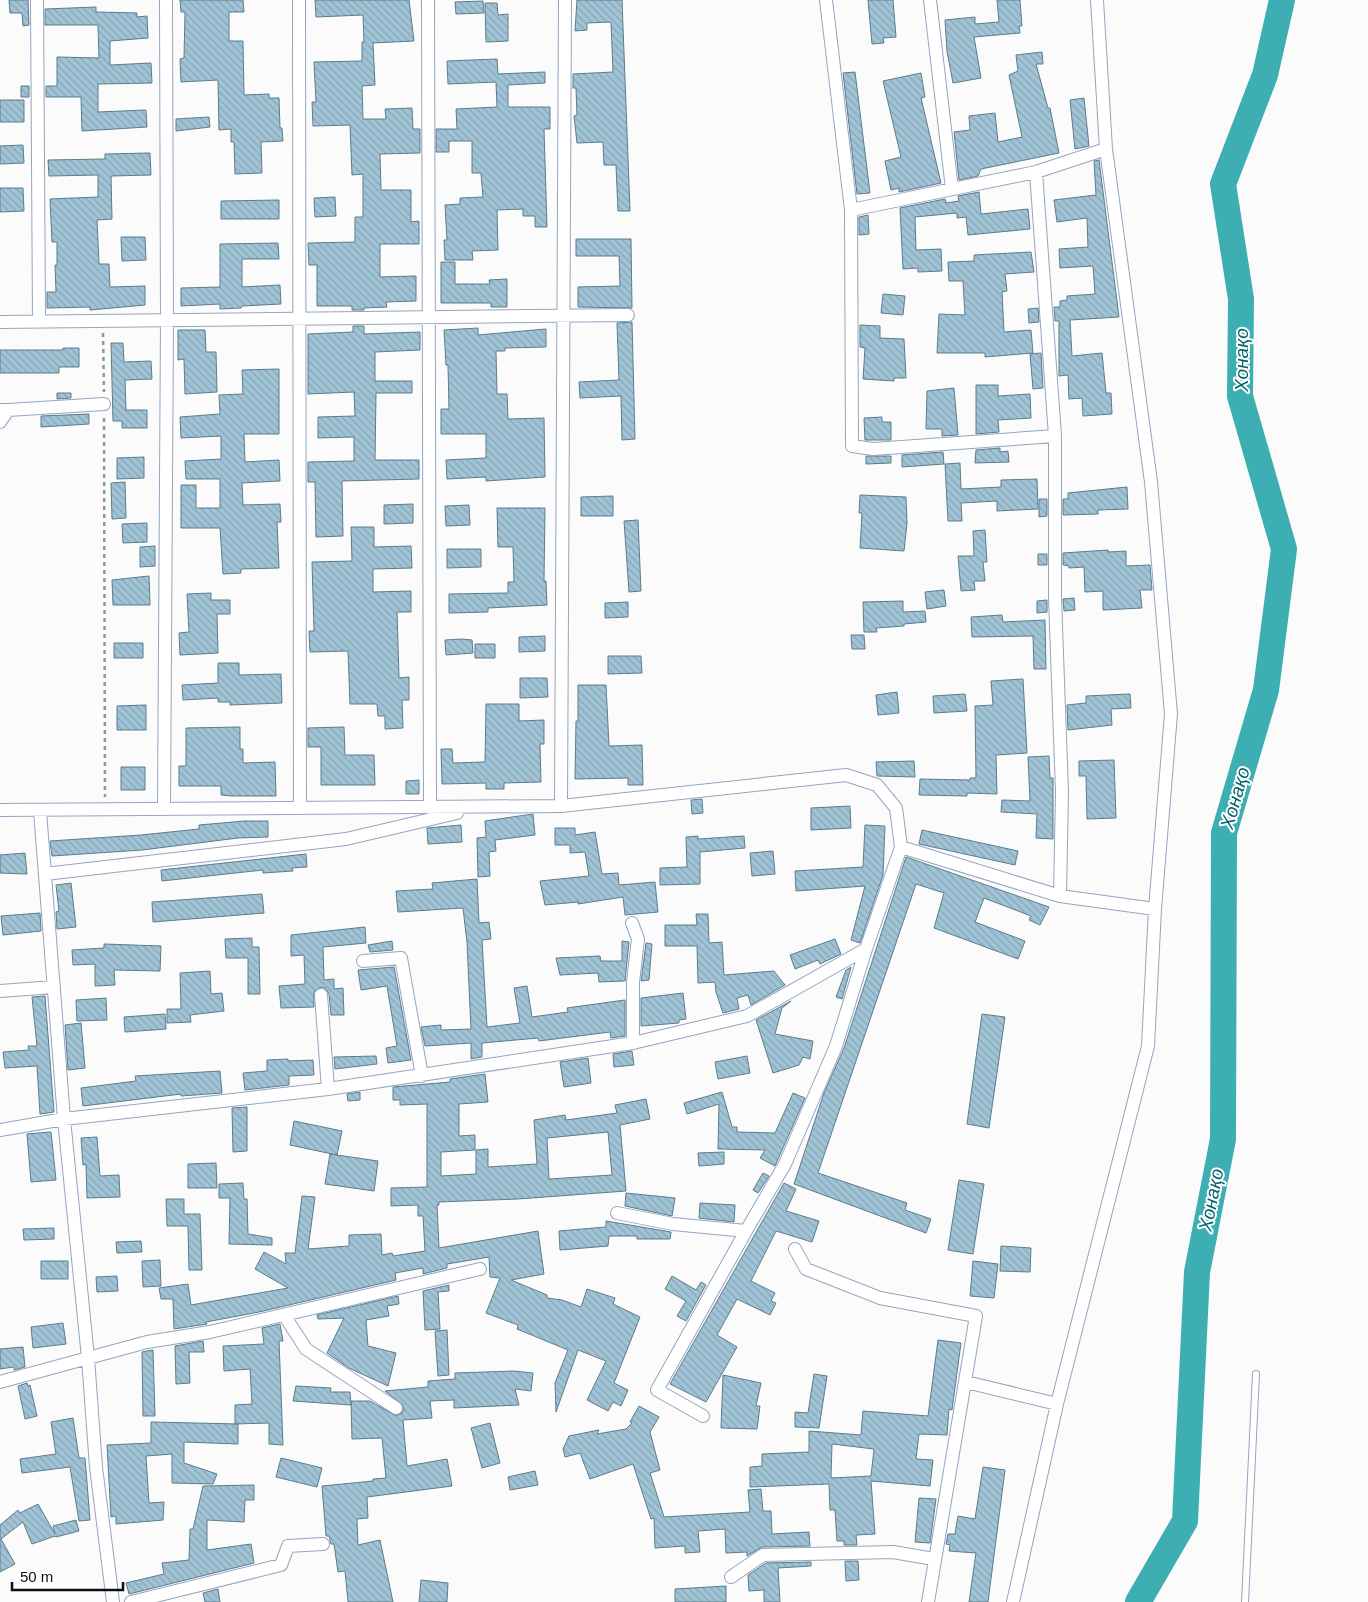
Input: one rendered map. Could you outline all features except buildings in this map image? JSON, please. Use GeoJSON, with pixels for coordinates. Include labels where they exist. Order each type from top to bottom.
{"type":"FeatureCollection","features":[{"type":"Feature","properties":{"kind":"street"},"geometry":{"type":"LineString","coordinates":[[37,0],[39,320]]}},
{"type":"Feature","properties":{"kind":"street"},"geometry":{"type":"LineString","coordinates":[[164,808],[167,321],[166,0]]}},
{"type":"Feature","properties":{"kind":"street"},"geometry":{"type":"LineString","coordinates":[[299,0],[300,808]]}},
{"type":"Feature","properties":{"kind":"street"},"geometry":{"type":"LineString","coordinates":[[428,0],[430,808]]}},
{"type":"Feature","properties":{"kind":"street"},"geometry":{"type":"LineString","coordinates":[[561,806],[565,316],[565,0]]}},
{"type":"Feature","properties":{"kind":"street"},"geometry":{"type":"LineString","coordinates":[[826,0],[851,210],[852,446],[873,449],[1055,436]]}},
{"type":"Feature","properties":{"kind":"street"},"geometry":{"type":"LineString","coordinates":[[930,0],[952,190]]}},
{"type":"Feature","properties":{"kind":"street"},"geometry":{"type":"LineString","coordinates":[[1013,1602],[1057,1404],[1148,1046],[1155,908],[1171,714],[1151,482],[1106,149],[1097,0]]}},
{"type":"Feature","properties":{"kind":"street"},"geometry":{"type":"LineString","coordinates":[[851,210],[1036,172],[1106,149]]}},
{"type":"Feature","properties":{"kind":"street"},"geometry":{"type":"LineString","coordinates":[[1036,172],[1055,436],[1055,598],[1062,792],[1060,896]]}},
{"type":"Feature","properties":{"kind":"street"},"geometry":{"type":"LineString","coordinates":[[0,322],[39,320],[429,319],[628,315]]}},
{"type":"Feature","properties":{"kind":"street"},"geometry":{"type":"LineString","coordinates":[[0,422],[4,410],[104,404]]}},
{"type":"Feature","properties":{"kind":"street"},"geometry":{"type":"LineString","coordinates":[[0,810],[561,806],[846,775],[877,784],[896,808],[901,846],[836,1046],[785,1164],[657,1390],[703,1416]]}},
{"type":"Feature","properties":{"kind":"street"},"geometry":{"type":"LineString","coordinates":[[45,874],[346,840],[482,807]]}},
{"type":"Feature","properties":{"kind":"street"},"geometry":{"type":"LineString","coordinates":[[40,811],[64,1119],[88,1358],[96,1467],[113,1602]]}},
{"type":"Feature","properties":{"kind":"street"},"geometry":{"type":"LineString","coordinates":[[901,846],[1060,896],[1155,908]]}},
{"type":"Feature","properties":{"kind":"street"},"geometry":{"type":"LineString","coordinates":[[632,923],[638,939],[633,982],[633,1043]]}},
{"type":"Feature","properties":{"kind":"street"},"geometry":{"type":"LineString","coordinates":[[0,1130],[64,1119],[328,1089],[633,1043],[747,1016],[866,949]]}},
{"type":"Feature","properties":{"kind":"street"},"geometry":{"type":"LineString","coordinates":[[363,961],[401,958],[422,1076]]}},
{"type":"Feature","properties":{"kind":"street"},"geometry":{"type":"LineString","coordinates":[[0,991],[54,987]]}},
{"type":"Feature","properties":{"kind":"street"},"geometry":{"type":"LineString","coordinates":[[321,995],[328,1089]]}},
{"type":"Feature","properties":{"kind":"street"},"geometry":{"type":"LineString","coordinates":[[617,1213],[673,1224],[746,1231]]}},
{"type":"Feature","properties":{"kind":"street"},"geometry":{"type":"LineString","coordinates":[[795,1249],[806,1269],[880,1298],[976,1316],[928,1602]]}},
{"type":"Feature","properties":{"kind":"street"},"geometry":{"type":"LineString","coordinates":[[0,1382],[147,1342],[210,1332],[480,1269]]}},
{"type":"Feature","properties":{"kind":"street"},"geometry":{"type":"LineString","coordinates":[[284,1315],[306,1350],[396,1408]]}},
{"type":"Feature","properties":{"kind":"street"},"geometry":{"type":"LineString","coordinates":[[966,1382],[1057,1404]]}},
{"type":"Feature","properties":{"kind":"street"},"geometry":{"type":"LineString","coordinates":[[131,1602],[281,1565],[288,1546],[323,1544]]}},
{"type":"Feature","properties":{"kind":"street"},"geometry":{"type":"LineString","coordinates":[[731,1577],[763,1555],[893,1552],[934,1559]]}},
{"type":"Feature","properties":{"kind":"lane"},"geometry":{"type":"LineString","coordinates":[[1244,1602],[1256,1374]]}},
{"type":"Feature","properties":{"kind":"path"},"geometry":{"type":"LineString","coordinates":[[103,321],[105,808]]}},
{"type":"Feature","properties":{"kind":"waterway","name":"Хонақо"},"geometry":{"type":"LineString","coordinates":[[1138,1602],[1185,1521],[1197,1272],[1223,1139],[1224,833],[1266,690],[1284,549],[1240,396],[1241,299],[1223,184],[1265,75],[1282,0]]}}]}
